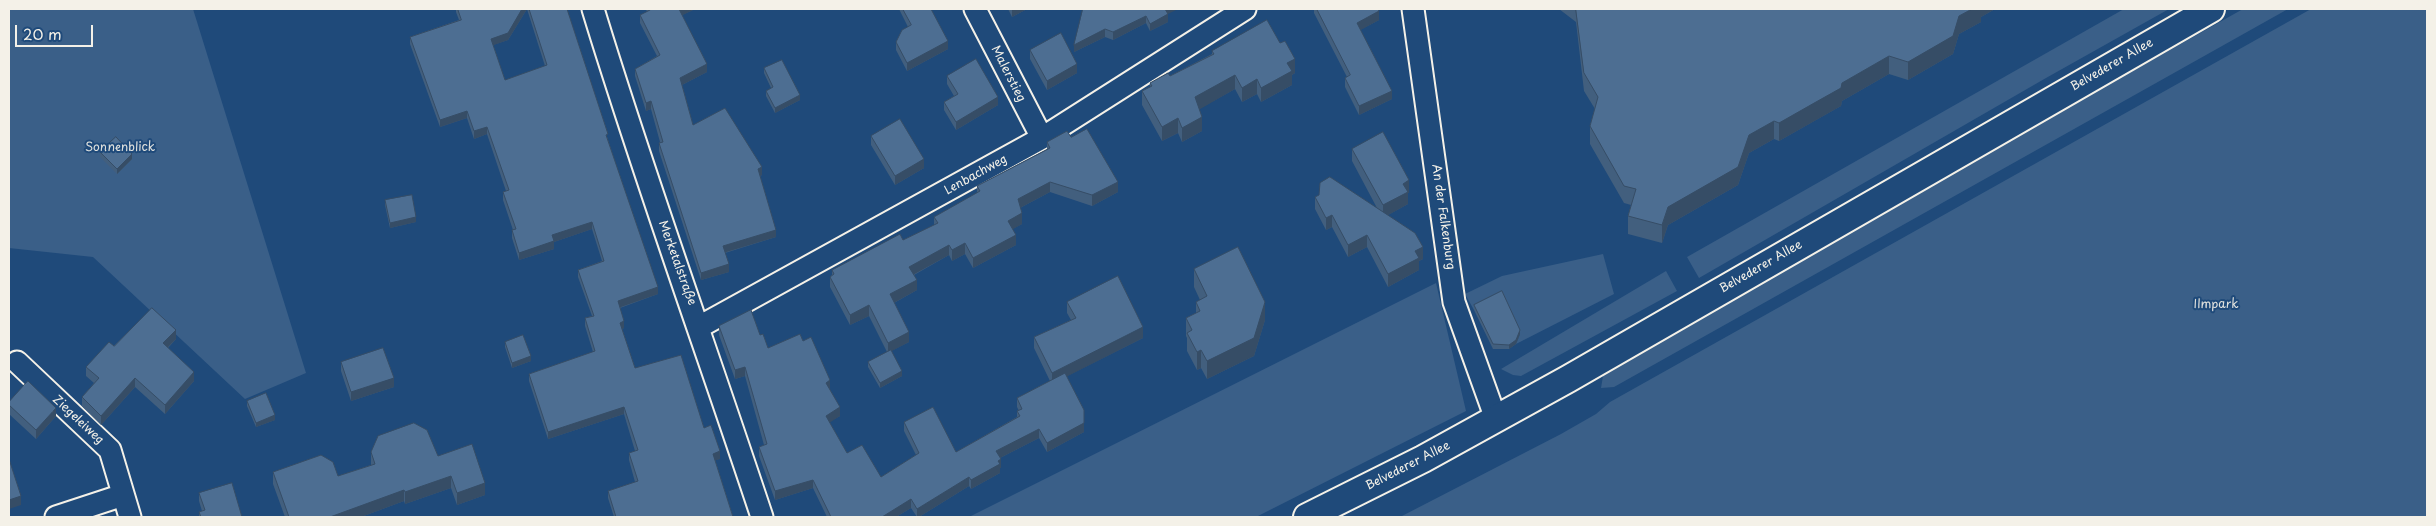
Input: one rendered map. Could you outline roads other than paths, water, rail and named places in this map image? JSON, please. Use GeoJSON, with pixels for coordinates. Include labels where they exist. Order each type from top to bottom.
{"type":"FeatureCollection","features":[{"type":"Feature","properties":{"kind":"street","name":"Merketalstraße"},"geometry":{"type":"LineString","coordinates":[[593,9],[634,143],[699,327],[762,517]]}},
{"type":"Feature","properties":{"kind":"street","name":"Malerstieg"},"geometry":{"type":"LineString","coordinates":[[975,9],[1042,138]]}},
{"type":"Feature","properties":{"kind":"street","name":"Lenbachweg"},"geometry":{"type":"LineString","coordinates":[[699,327],[1042,138],[1245,9]]}},
{"type":"Feature","properties":{"kind":"street","name":"An der Falkenburg"},"geometry":{"type":"LineString","coordinates":[[1413,9],[1454,302],[1496,419]]}},
{"type":"Feature","properties":{"kind":"street","name":"Belvederer Allee"},"geometry":{"type":"LineString","coordinates":[[1307,517],[1496,419],[2211,9]]}},
{"type":"Feature","properties":{"kind":"street","name":"Ziegeleiweg"},"geometry":{"type":"LineString","coordinates":[[17,362],[110,450],[130,517]]}},
{"type":"Feature","properties":{"kind":"street"},"geometry":{"type":"LineString","coordinates":[[56,517],[123,495]]}},
{"type":"Feature","properties":{"kind":"park label","name":"Sonnenblick"},"geometry":{"type":"Point","coordinates":[120,148]}},
{"type":"Feature","properties":{"kind":"park label","name":"Ilmpark"},"geometry":{"type":"Point","coordinates":[2216,305]}}]}
